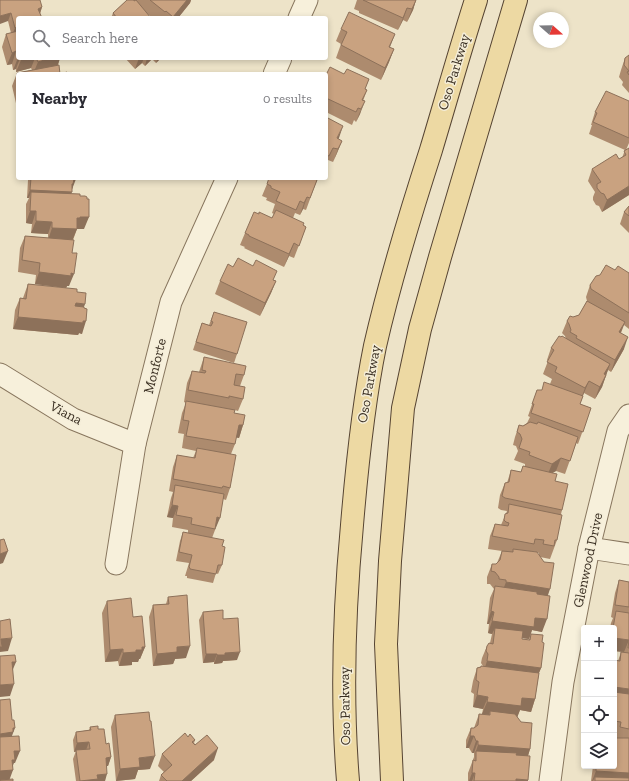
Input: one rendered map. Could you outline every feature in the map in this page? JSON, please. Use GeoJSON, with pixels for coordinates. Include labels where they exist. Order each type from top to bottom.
{"type":"FeatureCollection","features":[{"type":"Feature","properties":{"kind":"main road","name":"Oso Parkway"},"geometry":{"type":"LineString","coordinates":[[348,781],[344,720],[343,663],[345,617],[357,458],[365,402],[384,307],[404,233],[476,0]]}},
{"type":"Feature","properties":{"kind":"main road"},"geometry":{"type":"LineString","coordinates":[[392,781],[386,644],[390,561],[403,408],[420,329],[438,264],[516,0]]}},
{"type":"Feature","properties":{"kind":"street"},"geometry":{"type":"LineString","coordinates":[[300,16],[307,0]]}},
{"type":"Feature","properties":{"kind":"street"},"geometry":{"type":"LineString","coordinates":[[275,72],[280,60]]}},
{"type":"Feature","properties":{"kind":"street","name":"Monforte"},"geometry":{"type":"LineString","coordinates":[[116,564],[135,444],[171,302],[226,180]]}},
{"type":"Feature","properties":{"kind":"street","name":"Viana"},"geometry":{"type":"LineString","coordinates":[[0,374],[73,419],[135,444]]}},
{"type":"Feature","properties":{"kind":"street","name":"Glenwood Drive"},"geometry":{"type":"LineString","coordinates":[[550,781],[563,682],[589,548],[618,432],[629,415]]}},
{"type":"Feature","properties":{"kind":"street"},"geometry":{"type":"LineString","coordinates":[[589,548],[629,554]]}},
{"type":"Feature","properties":{"kind":"building"},"geometry":{"type":"Polygon","coordinates":[[[0,0],[40,0],[42,7],[38,9],[41,16],[16,16],[15,28],[11,13],[0,16],[0,0]]]}},
{"type":"Feature","properties":{"kind":"building"},"geometry":{"type":"Polygon","coordinates":[[[127,0],[136,0],[149,16],[115,16],[113,13],[127,0]]]}},
{"type":"Feature","properties":{"kind":"building"},"geometry":{"type":"Polygon","coordinates":[[[150,0],[187,0],[174,16],[166,11],[165,12],[150,0]]]}},
{"type":"Feature","properties":{"kind":"building"},"geometry":{"type":"Polygon","coordinates":[[[363,0],[416,0],[412,9],[407,8],[403,18],[363,0]]]}},
{"type":"Feature","properties":{"kind":"building"},"geometry":{"type":"Polygon","coordinates":[[[349,12],[395,34],[389,47],[394,49],[385,68],[341,45],[347,32],[341,29],[349,12]]]}},
{"type":"Feature","properties":{"kind":"building"},"geometry":{"type":"Polygon","coordinates":[[[16,32],[16,51],[12,53],[6,34],[16,32]]]}},
{"type":"Feature","properties":{"kind":"building"},"geometry":{"type":"Polygon","coordinates":[[[629,55],[629,71],[624,65],[625,58],[629,55]]]}},
{"type":"Feature","properties":{"kind":"building"},"geometry":{"type":"Polygon","coordinates":[[[59,65],[60,72],[22,72],[59,65]]]}},
{"type":"Feature","properties":{"kind":"building"},"geometry":{"type":"Polygon","coordinates":[[[330,67],[344,74],[347,69],[369,79],[365,89],[367,90],[362,100],[365,101],[361,109],[358,108],[356,112],[328,99],[328,72],[330,67]]]}},
{"type":"Feature","properties":{"kind":"building"},"geometry":{"type":"Polygon","coordinates":[[[606,91],[629,101],[629,138],[593,122],[597,113],[595,112],[606,91]]]}},
{"type":"Feature","properties":{"kind":"building"},"geometry":{"type":"Polygon","coordinates":[[[328,118],[343,126],[337,138],[342,141],[338,149],[333,148],[329,156],[328,118]]]}},
{"type":"Feature","properties":{"kind":"building"},"geometry":{"type":"Polygon","coordinates":[[[629,148],[629,186],[607,200],[604,194],[597,188],[597,184],[601,182],[592,169],[616,154],[619,159],[626,155],[624,151],[629,148]]]}},
{"type":"Feature","properties":{"kind":"building"},"geometry":{"type":"Polygon","coordinates":[[[31,180],[74,180],[72,192],[30,190],[31,180]]]}},
{"type":"Feature","properties":{"kind":"building"},"geometry":{"type":"Polygon","coordinates":[[[268,180],[317,180],[310,198],[307,197],[304,203],[300,201],[296,210],[276,201],[280,192],[271,188],[271,186],[267,184],[268,180]]]}},
{"type":"Feature","properties":{"kind":"building"},"geometry":{"type":"Polygon","coordinates":[[[31,192],[80,194],[80,196],[85,196],[89,199],[89,217],[77,218],[77,229],[52,228],[52,222],[36,221],[36,211],[30,211],[31,192]]]}},
{"type":"Feature","properties":{"kind":"building"},"geometry":{"type":"Polygon","coordinates":[[[629,206],[629,216],[624,212],[629,206]]]}},
{"type":"Feature","properties":{"kind":"building"},"geometry":{"type":"Polygon","coordinates":[[[276,210],[304,223],[303,225],[306,227],[299,246],[294,243],[289,254],[245,233],[254,212],[259,214],[259,212],[272,218],[276,210]]]}},
{"type":"Feature","properties":{"kind":"building"},"geometry":{"type":"Polygon","coordinates":[[[25,236],[74,240],[72,253],[77,253],[74,274],[71,273],[71,276],[39,272],[40,263],[22,260],[25,236]]]}},
{"type":"Feature","properties":{"kind":"building"},"geometry":{"type":"Polygon","coordinates":[[[238,258],[253,266],[256,260],[277,271],[273,280],[276,281],[265,303],[220,281],[228,264],[233,267],[238,258]]]}},
{"type":"Feature","properties":{"kind":"building"},"geometry":{"type":"Polygon","coordinates":[[[606,265],[615,270],[618,266],[629,273],[629,313],[591,289],[590,285],[596,276],[600,275],[606,265]]]}},
{"type":"Feature","properties":{"kind":"building"},"geometry":{"type":"Polygon","coordinates":[[[28,284],[77,289],[77,292],[86,293],[85,304],[76,303],[75,306],[84,307],[87,309],[86,321],[83,321],[83,323],[18,317],[20,298],[26,299],[28,284]]]}},
{"type":"Feature","properties":{"kind":"building"},"geometry":{"type":"Polygon","coordinates":[[[587,301],[625,322],[619,332],[628,337],[615,360],[576,338],[577,336],[570,332],[571,330],[567,321],[570,316],[573,317],[579,315],[587,301]]]}},
{"type":"Feature","properties":{"kind":"building"},"geometry":{"type":"Polygon","coordinates":[[[214,312],[247,322],[237,354],[196,342],[202,323],[211,326],[214,312]]]}},
{"type":"Feature","properties":{"kind":"building"},"geometry":{"type":"Polygon","coordinates":[[[559,336],[562,336],[610,364],[604,374],[606,375],[600,387],[589,381],[585,388],[555,372],[557,367],[547,362],[554,350],[551,348],[559,336]]]}},
{"type":"Feature","properties":{"kind":"building"},"geometry":{"type":"Polygon","coordinates":[[[204,357],[246,366],[244,375],[236,374],[234,385],[245,387],[243,399],[229,396],[229,398],[188,390],[192,371],[205,373],[206,371],[202,370],[204,357]]]}},
{"type":"Feature","properties":{"kind":"building"},"geometry":{"type":"Polygon","coordinates":[[[544,382],[583,396],[580,404],[591,408],[583,432],[531,413],[534,404],[532,404],[537,390],[542,390],[544,382]]]}},
{"type":"Feature","properties":{"kind":"building"},"geometry":{"type":"Polygon","coordinates":[[[186,401],[235,410],[234,413],[245,415],[243,425],[239,425],[235,444],[186,436],[189,421],[183,420],[186,401]]]}},
{"type":"Feature","properties":{"kind":"building"},"geometry":{"type":"Polygon","coordinates":[[[530,422],[537,424],[538,422],[578,437],[570,461],[561,458],[552,464],[529,455],[530,452],[519,448],[522,439],[520,434],[517,432],[519,425],[523,426],[530,422]]]}},
{"type":"Feature","properties":{"kind":"building"},"geometry":{"type":"Polygon","coordinates":[[[197,448],[236,455],[230,488],[223,486],[222,488],[173,479],[177,455],[195,458],[197,448]]]}},
{"type":"Feature","properties":{"kind":"building"},"geometry":{"type":"Polygon","coordinates":[[[523,466],[557,474],[555,481],[568,484],[562,510],[505,498],[502,496],[505,483],[509,482],[511,470],[521,472],[523,466]]]}},
{"type":"Feature","properties":{"kind":"building"},"geometry":{"type":"Polygon","coordinates":[[[175,485],[224,494],[220,518],[217,517],[215,529],[191,524],[192,518],[176,515],[178,506],[172,505],[175,485]]]}},
{"type":"Feature","properties":{"kind":"building"},"geometry":{"type":"Polygon","coordinates":[[[509,504],[562,515],[557,540],[555,540],[554,546],[543,544],[544,540],[535,539],[534,544],[492,536],[495,524],[508,526],[509,523],[504,520],[505,514],[508,513],[509,504]]]}},
{"type":"Feature","properties":{"kind":"building"},"geometry":{"type":"Polygon","coordinates":[[[183,532],[224,540],[222,546],[225,547],[222,565],[218,565],[216,574],[190,569],[189,567],[192,555],[179,552],[183,532]]]}},
{"type":"Feature","properties":{"kind":"building"},"geometry":{"type":"Polygon","coordinates":[[[4,539],[8,551],[0,554],[0,540],[4,539]]]}},
{"type":"Feature","properties":{"kind":"building"},"geometry":{"type":"Polygon","coordinates":[[[513,549],[537,552],[544,562],[554,563],[550,589],[506,582],[506,580],[499,579],[495,572],[491,571],[492,564],[496,564],[500,560],[502,551],[513,552],[513,549]]]}},
{"type":"Feature","properties":{"kind":"building"},"geometry":{"type":"Polygon","coordinates":[[[619,580],[629,582],[629,607],[615,605],[619,580]]]}},
{"type":"Feature","properties":{"kind":"building"},"geometry":{"type":"Polygon","coordinates":[[[495,586],[537,592],[537,594],[550,596],[547,619],[535,618],[534,627],[492,621],[494,612],[491,611],[495,586]]]}},
{"type":"Feature","properties":{"kind":"building"},"geometry":{"type":"Polygon","coordinates":[[[187,595],[190,646],[177,647],[177,652],[157,654],[153,605],[169,604],[168,597],[187,595]]]}},
{"type":"Feature","properties":{"kind":"building"},"geometry":{"type":"Polygon","coordinates":[[[131,598],[133,617],[142,616],[145,647],[142,647],[142,650],[136,650],[136,652],[123,653],[123,649],[110,650],[107,601],[131,598]]]}},
{"type":"Feature","properties":{"kind":"building"},"geometry":{"type":"Polygon","coordinates":[[[223,610],[223,619],[238,618],[240,652],[225,653],[225,655],[206,654],[203,612],[223,610]]]}},
{"type":"Feature","properties":{"kind":"building"},"geometry":{"type":"Polygon","coordinates":[[[616,611],[629,613],[629,640],[617,638],[617,625],[614,625],[616,611]]]}},
{"type":"Feature","properties":{"kind":"building"},"geometry":{"type":"Polygon","coordinates":[[[10,619],[12,638],[1,639],[2,647],[0,647],[0,621],[10,619]]]}},
{"type":"Feature","properties":{"kind":"building"},"geometry":{"type":"Polygon","coordinates":[[[495,628],[523,631],[522,639],[530,640],[531,634],[543,635],[542,642],[544,643],[541,668],[487,661],[487,646],[489,643],[493,644],[495,628]]]}},
{"type":"Feature","properties":{"kind":"building"},"geometry":{"type":"Polygon","coordinates":[[[621,652],[629,653],[629,689],[617,687],[617,660],[620,661],[621,652]]]}},
{"type":"Feature","properties":{"kind":"building"},"geometry":{"type":"Polygon","coordinates":[[[15,655],[16,662],[12,662],[14,684],[0,685],[0,656],[15,655]]]}},
{"type":"Feature","properties":{"kind":"building"},"geometry":{"type":"Polygon","coordinates":[[[481,666],[539,673],[535,699],[522,698],[521,706],[487,702],[488,697],[477,695],[479,682],[476,680],[477,668],[481,666]]]}},
{"type":"Feature","properties":{"kind":"building"},"geometry":{"type":"Polygon","coordinates":[[[617,692],[629,694],[629,729],[620,727],[621,722],[617,721],[617,692]]]}},
{"type":"Feature","properties":{"kind":"building"},"geometry":{"type":"Polygon","coordinates":[[[10,699],[12,720],[14,720],[15,728],[13,728],[13,732],[0,734],[0,700],[10,699]]]}},
{"type":"Feature","properties":{"kind":"building"},"geometry":{"type":"Polygon","coordinates":[[[490,711],[515,714],[521,722],[532,723],[530,749],[478,745],[478,741],[476,741],[474,736],[470,736],[471,728],[478,725],[479,714],[490,715],[490,711]]]}},
{"type":"Feature","properties":{"kind":"building"},"geometry":{"type":"Polygon","coordinates":[[[149,712],[155,756],[139,758],[140,767],[120,769],[115,715],[149,712]]]}},
{"type":"Feature","properties":{"kind":"building"},"geometry":{"type":"Polygon","coordinates":[[[98,726],[98,729],[104,729],[106,744],[109,743],[111,757],[106,758],[107,774],[97,775],[98,779],[80,781],[76,750],[90,749],[89,742],[77,743],[76,732],[91,730],[90,727],[98,726]]]}},
{"type":"Feature","properties":{"kind":"building"},"geometry":{"type":"Polygon","coordinates":[[[185,733],[188,737],[190,734],[195,740],[192,742],[195,745],[207,735],[218,748],[182,781],[167,781],[161,775],[172,765],[162,754],[185,733]]]}},
{"type":"Feature","properties":{"kind":"building"},"geometry":{"type":"Polygon","coordinates":[[[19,736],[20,751],[14,751],[15,760],[12,760],[13,770],[0,771],[0,737],[19,736]]]}},
{"type":"Feature","properties":{"kind":"building"},"geometry":{"type":"Polygon","coordinates":[[[617,738],[629,738],[629,773],[596,771],[596,769],[617,769],[617,738]]]}},
{"type":"Feature","properties":{"kind":"building"},"geometry":{"type":"Polygon","coordinates":[[[476,751],[517,753],[516,755],[530,756],[528,780],[516,779],[516,781],[474,781],[475,773],[472,773],[473,760],[476,761],[476,751]]]}},
{"type":"Feature","properties":{"kind":"building"},"geometry":{"type":"Polygon","coordinates":[[[595,777],[629,778],[629,781],[595,781],[595,777]]]}},
{"type":"Feature","properties":{"kind":"building"},"geometry":{"type":"Polygon","coordinates":[[[13,779],[13,781],[0,781],[0,780],[13,779]]]}}]}
